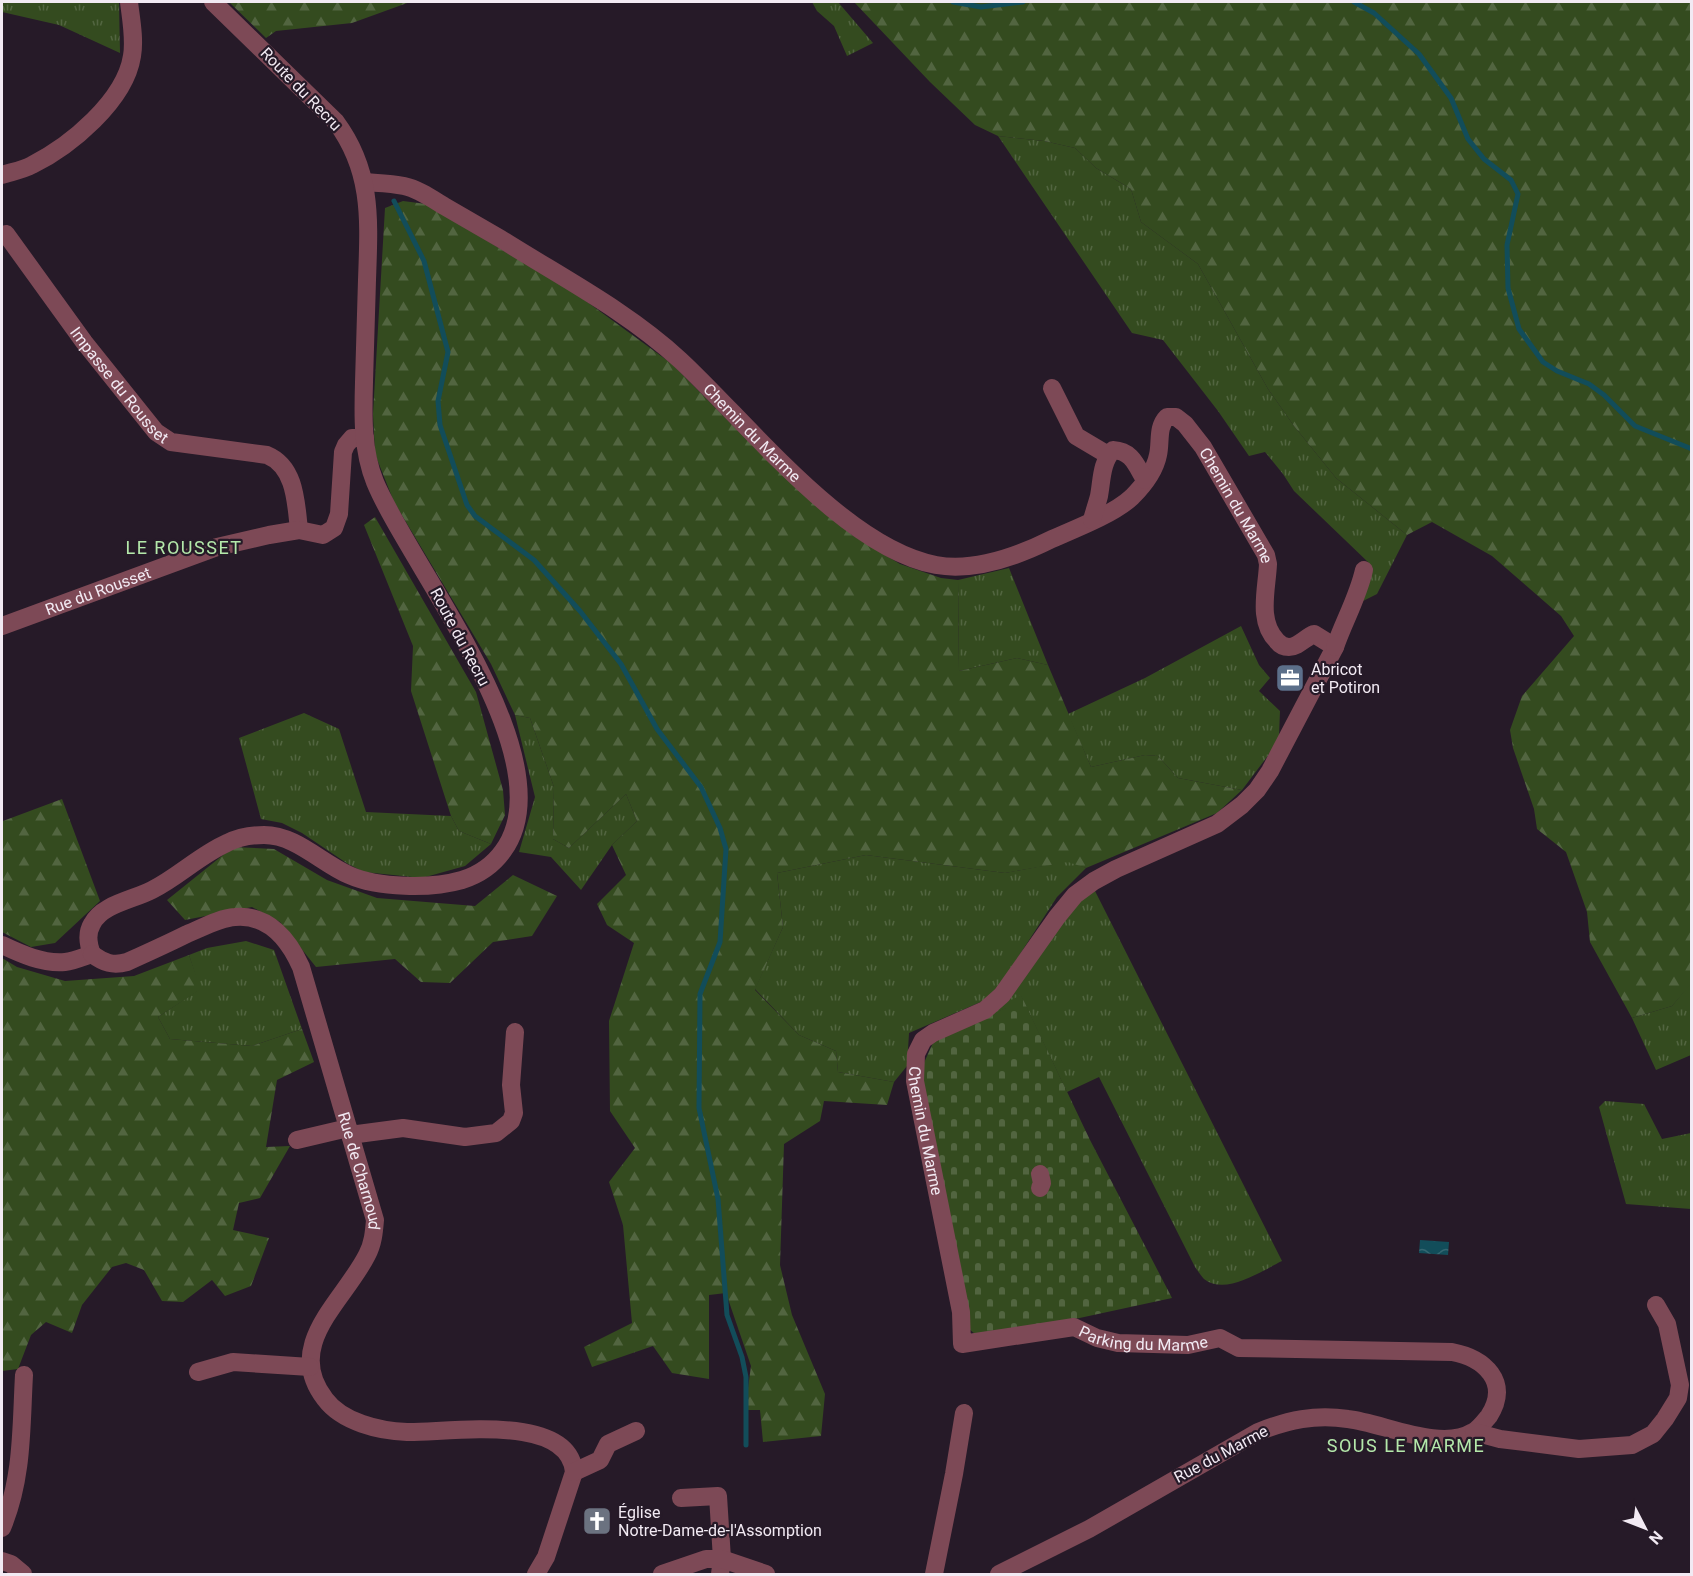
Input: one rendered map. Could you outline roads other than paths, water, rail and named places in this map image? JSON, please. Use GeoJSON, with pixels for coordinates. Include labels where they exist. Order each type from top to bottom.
{"type":"FeatureCollection","features":[{"type":"Feature","properties":{"kind":"street"},"geometry":{"type":"LineString","coordinates":[[2,175],[31,165],[62,146],[94,119],[112,99],[125,77],[132,57],[129,2]]}},
{"type":"Feature","properties":{"kind":"street","name":"Route du Recru"},"geometry":{"type":"LineString","coordinates":[[92,954],[88,935],[92,924],[105,910],[151,891],[218,847],[249,836],[269,835],[284,838],[349,875],[367,881],[413,886],[461,880],[477,874],[490,865],[503,851],[517,819],[519,803],[510,748],[502,721],[458,627],[384,502],[374,480],[363,417],[369,219],[364,182],[356,156],[336,122],[213,2]]}},
{"type":"Feature","properties":{"kind":"street","name":"Chemin du Marme"},"geometry":{"type":"LineString","coordinates":[[364,182],[403,185],[423,193],[639,325],[679,359],[815,492],[848,520],[897,552],[913,559],[938,565],[964,567],[1019,555],[1092,520],[1132,496],[1154,469],[1159,453],[1161,423],[1167,417],[1176,417],[1185,424],[1203,447],[1266,555],[1268,582],[1265,620],[1274,638],[1280,645],[1288,648],[1314,634],[1335,647],[1269,771],[1242,805],[1217,824],[1094,881],[1075,895],[1057,917],[1002,995],[985,1010],[933,1032],[923,1040],[916,1054],[915,1080],[961,1312],[962,1344]]}},
{"type":"Feature","properties":{"kind":"street","name":"Impasse du Rousset"},"geometry":{"type":"LineString","coordinates":[[6,234],[84,342],[156,432],[171,442],[267,455],[280,464],[291,480],[295,493],[299,530]]}},
{"type":"Feature","properties":{"kind":"street"},"geometry":{"type":"LineString","coordinates":[[1052,388],[1076,436],[1108,455]]}},
{"type":"Feature","properties":{"kind":"street","name":"Rue du Rousset"},"geometry":{"type":"LineString","coordinates":[[2,626],[217,547],[299,530],[323,535],[334,528],[339,514],[346,445],[352,438],[365,438]]}},
{"type":"Feature","properties":{"kind":"street"},"geometry":{"type":"LineString","coordinates":[[1092,520],[1099,495],[1102,471],[1108,455],[1113,450],[1124,451],[1134,461],[1145,480]]}},
{"type":"Feature","properties":{"kind":"street"},"geometry":{"type":"LineString","coordinates":[[1335,647],[1359,591],[1364,570]]}},
{"type":"Feature","properties":{"kind":"street","name":"Rue de Charnoud"},"geometry":{"type":"LineString","coordinates":[[92,954],[101,961],[115,965],[127,962],[202,928],[236,917],[250,918],[271,926],[284,937],[294,952],[301,967],[375,1220],[374,1237],[368,1254],[319,1327],[310,1353],[310,1367]]}},
{"type":"Feature","properties":{"kind":"street"},"geometry":{"type":"LineString","coordinates":[[2,945],[48,962],[66,962],[92,954]]}},
{"type":"Feature","properties":{"kind":"street"},"geometry":{"type":"LineString","coordinates":[[297,1140],[349,1132],[403,1128],[465,1137],[496,1133],[511,1121],[514,1113],[512,1085],[515,1032]]}},
{"type":"Feature","properties":{"kind":"street"},"geometry":{"type":"LineString","coordinates":[[1474,1432],[1500,1439],[1580,1449],[1632,1445],[1653,1434],[1678,1398],[1680,1385],[1667,1324],[1656,1305]]}},
{"type":"Feature","properties":{"kind":"street","name":"Parking du Marme"},"geometry":{"type":"LineString","coordinates":[[962,1344],[1074,1327],[1097,1338],[1134,1345],[1188,1345],[1220,1338],[1239,1348],[1452,1352],[1468,1355],[1480,1362],[1496,1383],[1497,1396],[1493,1409],[1484,1423],[1474,1432]]}},
{"type":"Feature","properties":{"kind":"street"},"geometry":{"type":"LineString","coordinates":[[198,1372],[233,1362],[310,1367],[324,1398],[333,1408],[351,1419],[381,1428],[406,1432],[490,1428],[529,1433],[545,1438],[560,1447],[573,1462],[574,1472],[546,1557],[536,1575]]}},
{"type":"Feature","properties":{"kind":"street"},"geometry":{"type":"LineString","coordinates":[[2,1528],[11,1506],[19,1471],[24,1375]]}},
{"type":"Feature","properties":{"kind":"street"},"geometry":{"type":"LineString","coordinates":[[934,1575],[964,1413]]}},
{"type":"Feature","properties":{"kind":"street","name":"Rue du Marme"},"geometry":{"type":"LineString","coordinates":[[999,1575],[1089,1529],[1258,1432],[1284,1422],[1323,1417],[1349,1419],[1441,1440],[1474,1432]]}},
{"type":"Feature","properties":{"kind":"street"},"geometry":{"type":"LineString","coordinates":[[574,1472],[600,1460],[608,1444],[636,1431]]}},
{"type":"Feature","properties":{"kind":"street"},"geometry":{"type":"LineString","coordinates":[[681,1498],[718,1496],[721,1567]]}},
{"type":"Feature","properties":{"kind":"street"},"geometry":{"type":"LineString","coordinates":[[662,1575],[706,1560],[721,1567],[766,1575]]}},
{"type":"Feature","properties":{"kind":"street"},"geometry":{"type":"LineString","coordinates":[[2,1561],[11,1564],[23,1575]]}},
{"type":"Feature","properties":{"kind":"water"},"geometry":{"type":"Polygon","coordinates":[[[1420,1240],[1449,1242],[1448,1255],[1419,1253],[1420,1240]]]}},
{"type":"Feature","properties":{"kind":"waterway"},"geometry":{"type":"LineString","coordinates":[[953,2],[981,7],[1023,2]]}},
{"type":"Feature","properties":{"kind":"waterway"},"geometry":{"type":"LineString","coordinates":[[1354,2],[1374,13],[1419,54],[1451,98],[1468,139],[1484,159],[1511,180],[1518,194],[1507,245],[1508,288],[1519,329],[1543,362],[1557,371],[1589,384],[1604,395],[1635,426],[1692,449]]}},
{"type":"Feature","properties":{"kind":"waterway"},"geometry":{"type":"LineString","coordinates":[[394,201],[424,261],[448,352],[438,401],[440,425],[467,505],[475,516],[534,560],[580,611],[621,664],[657,729],[701,787],[720,828],[726,849],[720,942],[700,994],[699,1108],[718,1199],[727,1315],[742,1357],[746,1377],[746,1445]]}},
{"type":"Feature","properties":{"kind":"place","name":"Abricot et Potiron"},"geometry":{"type":"Point","coordinates":[1290,678]}},
{"type":"Feature","properties":{"kind":"place","name":"Église Notre-Dame-de-l'Assomption"},"geometry":{"type":"Point","coordinates":[597,1521]}},
{"type":"Feature","properties":{"kind":"district","name":"LE ROUSSET"},"geometry":{"type":"Point","coordinates":[184,547]}},
{"type":"Feature","properties":{"kind":"district","name":"SOUS LE MARME"},"geometry":{"type":"Point","coordinates":[1406,1445]}}]}
